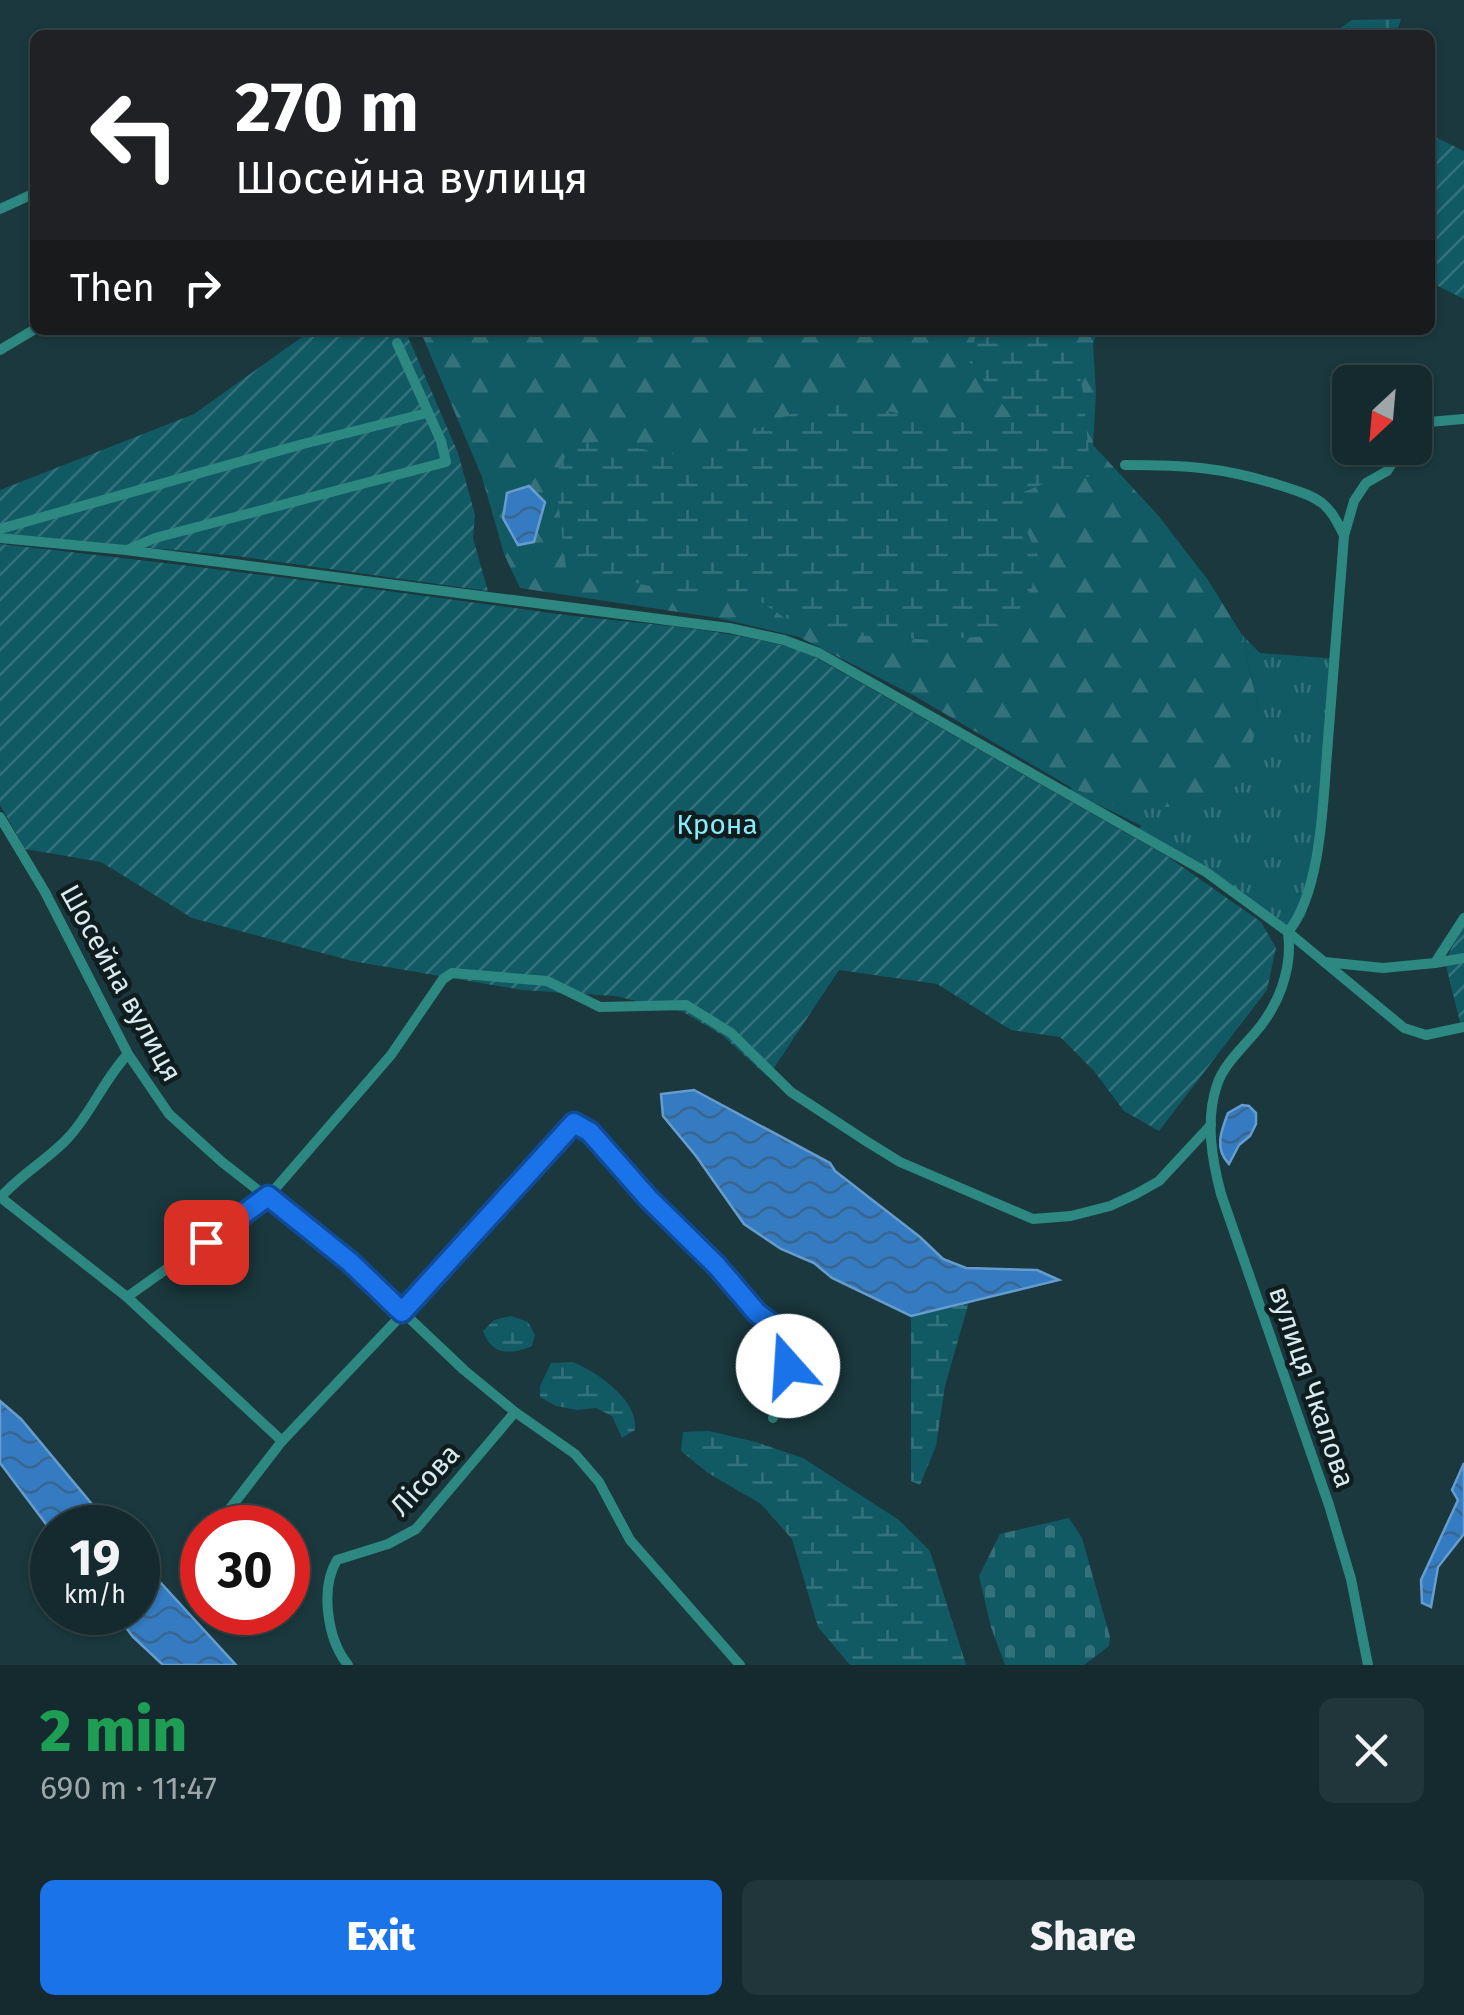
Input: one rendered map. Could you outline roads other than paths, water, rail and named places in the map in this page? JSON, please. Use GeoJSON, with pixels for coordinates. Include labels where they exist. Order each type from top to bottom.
{"type":"FeatureCollection","features":[{"type":"Feature","properties":{"kind":"street"},"geometry":{"type":"LineString","coordinates":[[0,210],[30,195]]}},
{"type":"Feature","properties":{"kind":"street"},"geometry":{"type":"LineString","coordinates":[[0,350],[30,332]]}},
{"type":"Feature","properties":{"kind":"street"},"geometry":{"type":"LineString","coordinates":[[126,550],[155,538],[446,462],[441,440],[397,344]]}},
{"type":"Feature","properties":{"kind":"street"},"geometry":{"type":"LineString","coordinates":[[0,529],[427,413]]}},
{"type":"Feature","properties":{"kind":"street"},"geometry":{"type":"LineString","coordinates":[[1432,422],[1464,419]]}},
{"type":"Feature","properties":{"kind":"street"},"geometry":{"type":"LineString","coordinates":[[1125,465],[1195,465],[1248,475],[1303,492],[1322,502],[1344,536]]}},
{"type":"Feature","properties":{"kind":"street","name":"вулиця Чкалова"},"geometry":{"type":"LineString","coordinates":[[1368,1665],[1351,1578],[1329,1506],[1221,1194],[1213,1162],[1211,1126],[1217,1084],[1277,1001],[1288,968],[1288,932],[1299,918],[1306,894],[1324,803],[1344,536],[1354,502],[1366,483],[1391,465]]}},
{"type":"Feature","properties":{"kind":"street"},"geometry":{"type":"LineString","coordinates":[[0,538],[126,550],[714,626],[784,640],[819,653],[1206,872],[1288,932],[1404,1028],[1426,1034],[1464,1027]]}},
{"type":"Feature","properties":{"kind":"street","name":"Шосейна вулиця"},"geometry":{"type":"LineString","coordinates":[[0,818],[45,892],[128,1054],[169,1114],[222,1162],[350,1262],[514,1412],[575,1454],[606,1493],[630,1540],[740,1665]]}},
{"type":"Feature","properties":{"kind":"street"},"geometry":{"type":"LineString","coordinates":[[1435,962],[1464,918]]}},
{"type":"Feature","properties":{"kind":"street"},"geometry":{"type":"LineString","coordinates":[[1322,962],[1383,968],[1464,958]]}},
{"type":"Feature","properties":{"kind":"street"},"geometry":{"type":"LineString","coordinates":[[127,1297],[268,1196],[391,1055],[443,978],[452,973],[547,981],[600,1007],[686,1005],[731,1033],[791,1092],[900,1162],[1034,1219],[1071,1216],[1110,1206],[1136,1194],[1158,1181],[1211,1126]]}},
{"type":"Feature","properties":{"kind":"street"},"geometry":{"type":"LineString","coordinates":[[128,1054],[64,1143],[0,1197],[127,1297],[282,1440]]}},
{"type":"Feature","properties":{"kind":"street"},"geometry":{"type":"LineString","coordinates":[[233,1505],[282,1440],[574,1123],[590,1132],[757,1313],[789,1337],[793,1346],[773,1418]]}},
{"type":"Feature","properties":{"kind":"street","name":"Лісова"},"geometry":{"type":"LineString","coordinates":[[346,1662],[332,1626],[326,1588],[338,1560],[388,1544],[416,1529],[514,1412]]}},
{"type":"Feature","properties":{"kind":"water"},"geometry":{"type":"Polygon","coordinates":[[[529,486],[545,502],[534,542],[518,545],[503,518],[507,493],[529,486]]]}},
{"type":"Feature","properties":{"kind":"water"},"geometry":{"type":"Polygon","coordinates":[[[694,1090],[830,1163],[943,1259],[966,1268],[1037,1270],[1059,1280],[911,1316],[832,1278],[814,1263],[781,1249],[744,1224],[663,1116],[661,1094],[694,1090]]]}},
{"type":"Feature","properties":{"kind":"water"},"geometry":{"type":"Polygon","coordinates":[[[1242,1105],[1256,1113],[1256,1124],[1229,1164],[1220,1146],[1221,1133],[1228,1113],[1242,1105]]]}},
{"type":"Feature","properties":{"kind":"water"},"geometry":{"type":"Polygon","coordinates":[[[0,1401],[21,1419],[93,1505],[32,1505],[0,1463],[0,1401]]]}},
{"type":"Feature","properties":{"kind":"water"},"geometry":{"type":"Polygon","coordinates":[[[1464,1463],[1464,1534],[1438,1567],[1431,1607],[1422,1603],[1421,1580],[1458,1500],[1452,1490],[1464,1463]]]}},
{"type":"Feature","properties":{"kind":"water"},"geometry":{"type":"Polygon","coordinates":[[[160,1582],[180,1604],[180,1635],[209,1635],[236,1665],[163,1665],[133,1637],[160,1635],[160,1582]]]}},
{"type":"Feature","properties":{"kind":"park label","name":"Крона"},"geometry":{"type":"Point","coordinates":[717,824]}}]}
